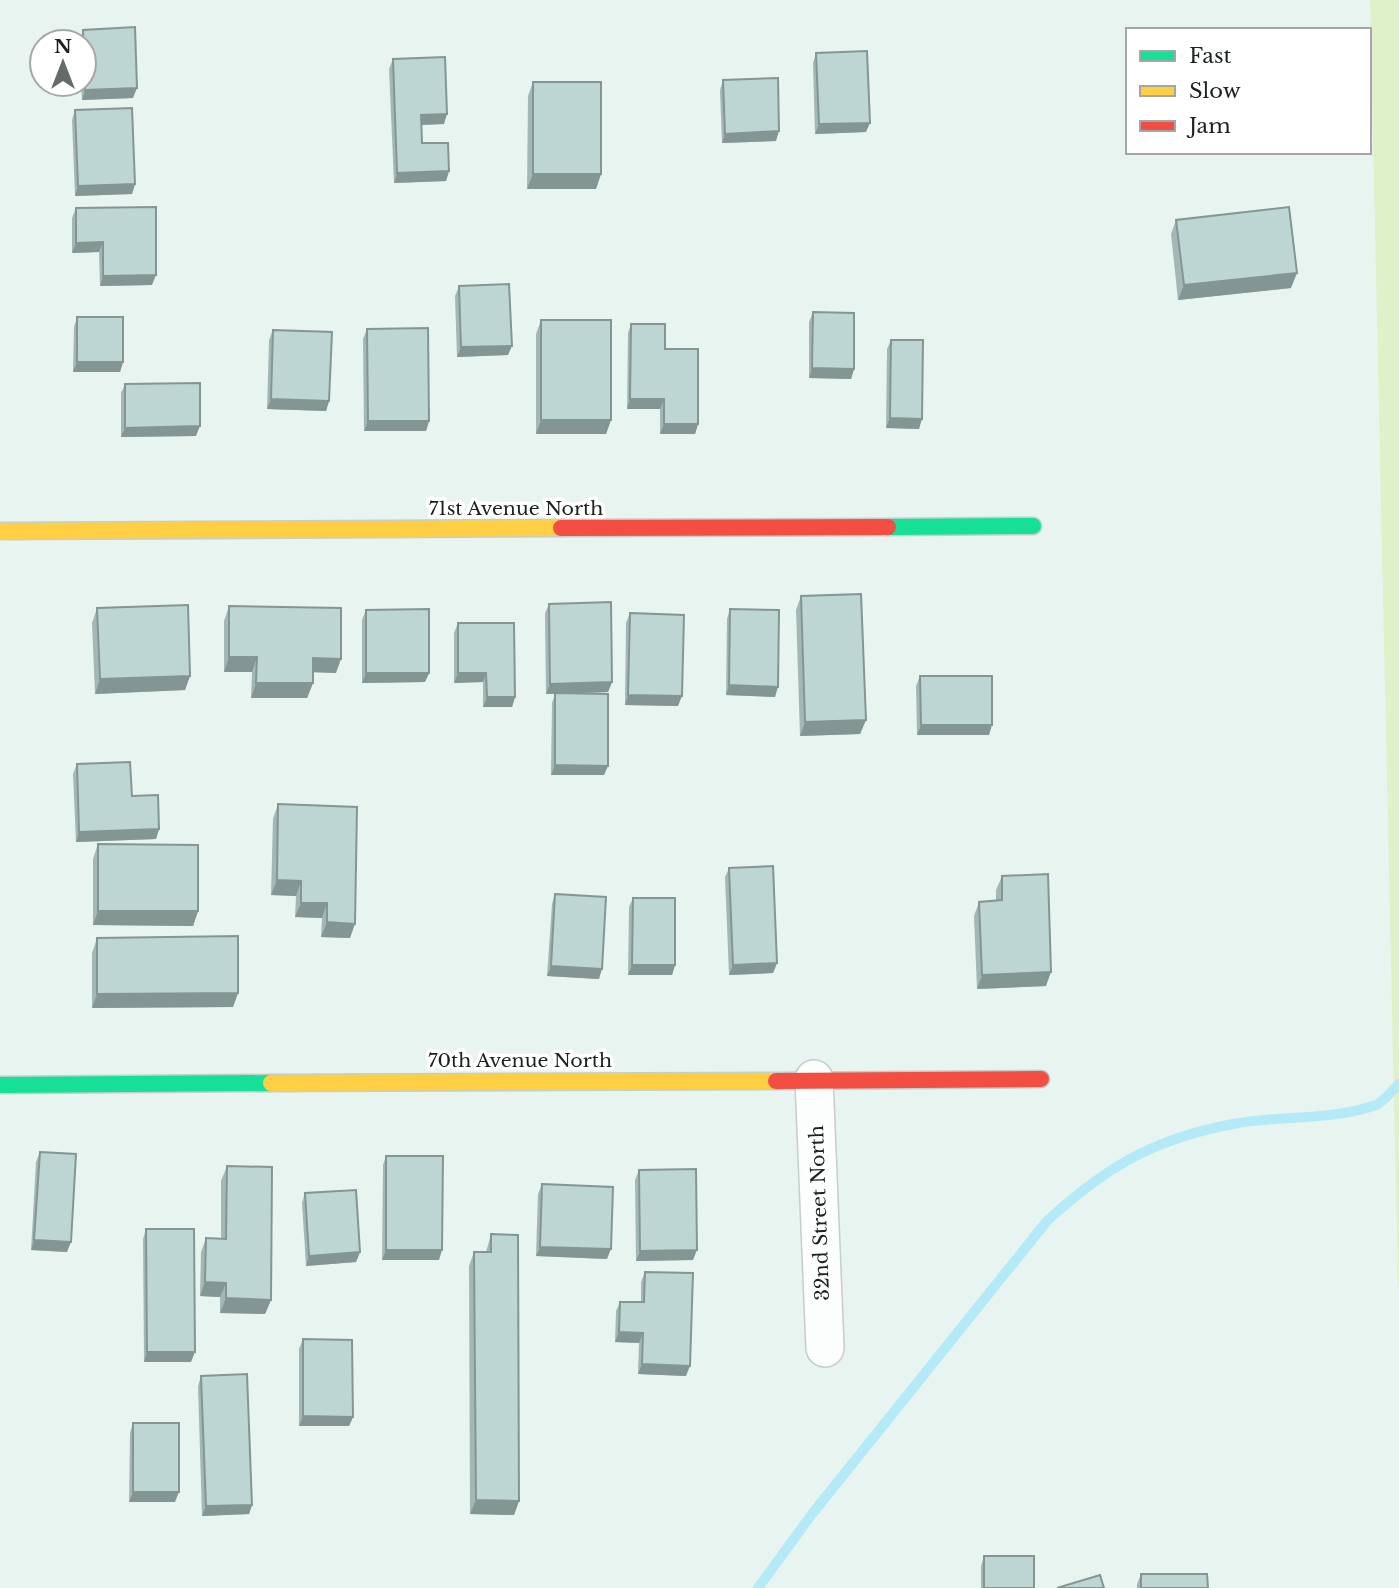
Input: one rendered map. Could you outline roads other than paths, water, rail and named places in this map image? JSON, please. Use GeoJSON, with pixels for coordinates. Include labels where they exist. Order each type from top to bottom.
{"type":"FeatureCollection","features":[{"type":"Feature","properties":{"kind":"street","name":"71st Avenue North"},"geometry":{"type":"LineString","coordinates":[[0,531],[1033,526]]}},
{"type":"Feature","properties":{"kind":"street","name":"32nd Street North"},"geometry":{"type":"LineString","coordinates":[[814,1079],[825,1348]]}},
{"type":"Feature","properties":{"kind":"street","name":"70th Avenue North"},"geometry":{"type":"LineString","coordinates":[[0,1084],[1041,1079]]}},
{"type":"Feature","properties":{"kind":"waterway"},"geometry":{"type":"LineString","coordinates":[[758,1588],[812,1514],[1047,1221],[1090,1185],[1132,1158],[1178,1138],[1233,1124],[1359,1110],[1379,1103],[1399,1084]]}}]}
